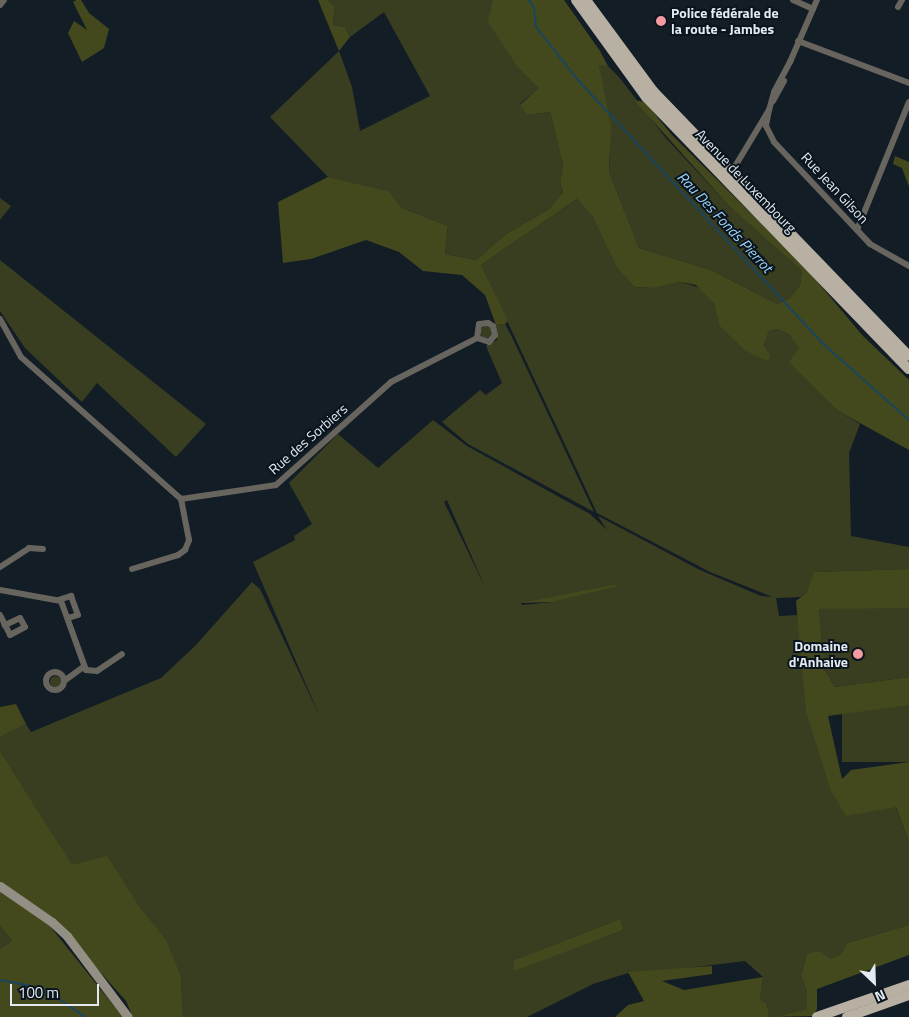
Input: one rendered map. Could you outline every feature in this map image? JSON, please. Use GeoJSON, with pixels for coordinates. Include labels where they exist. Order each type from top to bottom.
{"type":"FeatureCollection","features":[{"type":"Feature","properties":{"kind":"main road","name":"Avenue de Luxembourg"},"geometry":{"type":"LineString","coordinates":[[576,0],[646,97],[909,356]]}},
{"type":"Feature","properties":{"kind":"main road","name":"Avenue de Luxembourg"},"geometry":{"type":"LineString","coordinates":[[586,0],[653,91],[728,176],[909,369]]}},
{"type":"Feature","properties":{"kind":"main road"},"geometry":{"type":"LineString","coordinates":[[817,1017],[844,1013],[909,985]]}},
{"type":"Feature","properties":{"kind":"main road"},"geometry":{"type":"LineString","coordinates":[[823,1017],[909,995]]}},
{"type":"Feature","properties":{"kind":"street"},"geometry":{"type":"LineString","coordinates":[[0,5],[4,0]]}},
{"type":"Feature","properties":{"kind":"street"},"geometry":{"type":"LineString","coordinates":[[793,0],[813,9]]}},
{"type":"Feature","properties":{"kind":"street"},"geometry":{"type":"LineString","coordinates":[[728,176],[769,108],[817,0]]}},
{"type":"Feature","properties":{"kind":"street"},"geometry":{"type":"LineString","coordinates":[[898,7],[902,0]]}},
{"type":"Feature","properties":{"kind":"street"},"geometry":{"type":"LineString","coordinates":[[798,41],[909,83]]}},
{"type":"Feature","properties":{"kind":"street"},"geometry":{"type":"LineString","coordinates":[[857,230],[909,102]]}},
{"type":"Feature","properties":{"kind":"street","name":"Rue Jean Gilson"},"geometry":{"type":"LineString","coordinates":[[769,108],[766,126],[770,136],[870,244],[909,266]]}},
{"type":"Feature","properties":{"kind":"street"},"geometry":{"type":"LineString","coordinates":[[0,319],[21,357],[181,499],[189,540],[185,550],[178,555],[132,569]]}},
{"type":"Feature","properties":{"kind":"street","name":"Rue des Sorbiers"},"geometry":{"type":"LineString","coordinates":[[181,499],[276,485],[391,382],[477,338]]}},
{"type":"Feature","properties":{"kind":"street"},"geometry":{"type":"LineString","coordinates":[[0,567],[29,548],[43,548]]}},
{"type":"Feature","properties":{"kind":"street"},"geometry":{"type":"LineString","coordinates":[[0,590],[58,600],[71,596],[78,615],[68,618]]}},
{"type":"Feature","properties":{"kind":"street"},"geometry":{"type":"LineString","coordinates":[[58,600],[68,618],[83,667]]}},
{"type":"Feature","properties":{"kind":"street"},"geometry":{"type":"LineString","coordinates":[[0,615],[5,625]]}},
{"type":"Feature","properties":{"kind":"street"},"geometry":{"type":"LineString","coordinates":[[83,667],[97,671],[122,654]]}},
{"type":"Feature","properties":{"kind":"street"},"geometry":{"type":"LineString","coordinates":[[64,681],[83,667]]}},
{"type":"Feature","properties":{"kind":"street"},"geometry":{"type":"LineString","coordinates":[[0,886],[52,922],[67,936],[128,1017]]}},
{"type":"Feature","properties":{"kind":"green space"},"geometry":{"type":"Polygon","coordinates":[[[81,0],[89,13],[109,29],[104,48],[82,62],[68,33],[74,21],[87,30],[73,2],[81,0]]]}},
{"type":"Feature","properties":{"kind":"green space"},"geometry":{"type":"Polygon","coordinates":[[[318,0],[328,0],[335,7],[333,25],[345,27],[350,37],[339,51],[318,0]]]}},
{"type":"Feature","properties":{"kind":"green space"},"geometry":{"type":"Polygon","coordinates":[[[328,0],[493,0],[519,69],[538,88],[520,104],[527,115],[550,112],[563,165],[560,182],[563,194],[549,209],[506,234],[476,260],[445,254],[448,226],[402,208],[387,191],[328,177],[270,117],[339,51],[352,87],[360,131],[430,96],[384,12],[350,37],[345,27],[333,25],[335,7],[328,0]]]}},
{"type":"Feature","properties":{"kind":"green space"},"geometry":{"type":"Polygon","coordinates":[[[493,0],[564,0],[600,51],[608,66],[599,65],[611,127],[609,172],[639,248],[711,270],[777,304],[790,298],[800,285],[802,271],[729,206],[634,100],[645,102],[672,135],[805,267],[863,336],[909,380],[909,450],[838,411],[789,362],[799,348],[789,334],[777,329],[769,331],[764,346],[770,355],[768,361],[744,350],[720,326],[714,303],[696,285],[681,282],[655,288],[634,287],[617,268],[592,216],[577,199],[481,265],[508,321],[505,324],[496,325],[485,295],[462,275],[423,271],[399,252],[366,240],[311,259],[283,263],[278,202],[328,177],[388,191],[402,208],[448,226],[445,254],[476,260],[506,234],[549,209],[563,193],[560,182],[563,165],[550,112],[527,115],[520,105],[538,88],[519,69],[488,22],[493,0]]]}},
{"type":"Feature","properties":{"kind":"green space"},"geometry":{"type":"Polygon","coordinates":[[[599,64],[608,66],[619,77],[665,137],[729,206],[802,271],[800,285],[790,298],[777,304],[711,270],[639,248],[609,172],[610,156],[599,64]]]}},
{"type":"Feature","properties":{"kind":"green space"},"geometry":{"type":"Polygon","coordinates":[[[895,156],[909,162],[909,187],[902,168],[893,164],[895,156]]]}},
{"type":"Feature","properties":{"kind":"green space"},"geometry":{"type":"Polygon","coordinates":[[[0,198],[11,206],[0,220],[0,198]]]}},
{"type":"Feature","properties":{"kind":"green space"},"geometry":{"type":"Polygon","coordinates":[[[577,199],[592,216],[617,268],[634,287],[655,288],[681,282],[704,289],[714,303],[721,326],[744,350],[764,347],[769,331],[777,329],[790,334],[800,348],[790,362],[838,411],[860,424],[849,453],[851,536],[909,547],[909,569],[815,572],[807,592],[800,597],[776,598],[779,616],[798,615],[805,682],[845,811],[892,797],[909,843],[909,925],[847,943],[841,954],[830,959],[807,954],[801,976],[807,992],[807,1009],[769,1017],[767,1004],[760,999],[763,977],[745,961],[639,974],[628,973],[593,984],[527,1017],[183,1017],[181,976],[165,940],[138,905],[72,866],[0,751],[0,737],[26,724],[31,732],[161,678],[196,645],[252,582],[260,589],[320,717],[253,562],[295,540],[294,536],[312,524],[289,483],[338,434],[378,468],[433,420],[467,446],[590,514],[607,530],[598,516],[700,570],[761,596],[773,597],[710,572],[597,513],[481,265],[577,199]],[[447,500],[444,502],[485,587],[447,500]],[[615,584],[521,603],[522,605],[553,602],[618,586],[615,584]],[[620,919],[514,960],[514,970],[624,930],[620,919]]]}},
{"type":"Feature","properties":{"kind":"green space"},"geometry":{"type":"Polygon","coordinates":[[[0,260],[206,424],[176,457],[97,383],[82,402],[25,348],[0,311],[0,260]]]}},
{"type":"Feature","properties":{"kind":"green space"},"geometry":{"type":"Polygon","coordinates":[[[505,324],[594,512],[468,444],[442,422],[480,390],[486,395],[502,383],[486,346],[497,340],[496,325],[505,324]]]}},
{"type":"Feature","properties":{"kind":"green space"},"geometry":{"type":"Polygon","coordinates":[[[484,326],[488,326],[492,332],[488,338],[484,338],[480,334],[480,330],[484,326]]]}},
{"type":"Feature","properties":{"kind":"green space"},"geometry":{"type":"Polygon","coordinates":[[[909,569],[909,608],[819,609],[824,669],[835,687],[909,677],[909,705],[828,716],[842,779],[851,770],[909,762],[909,843],[896,807],[846,816],[831,791],[806,711],[796,601],[807,592],[814,572],[909,569]]]}},
{"type":"Feature","properties":{"kind":"green space"},"geometry":{"type":"Polygon","coordinates":[[[615,584],[619,586],[553,602],[520,603],[615,584]]]}},
{"type":"Feature","properties":{"kind":"green space"},"geometry":{"type":"Polygon","coordinates":[[[899,606],[909,608],[909,677],[835,687],[824,669],[819,609],[899,606]]]}},
{"type":"Feature","properties":{"kind":"green space"},"geometry":{"type":"Polygon","coordinates":[[[55,675],[61,681],[55,687],[49,681],[55,675]]]}},
{"type":"Feature","properties":{"kind":"green space"},"geometry":{"type":"Polygon","coordinates":[[[16,704],[26,724],[0,737],[0,707],[16,704]]]}},
{"type":"Feature","properties":{"kind":"green space"},"geometry":{"type":"Polygon","coordinates":[[[842,705],[909,705],[909,762],[842,762],[842,705]]]}},
{"type":"Feature","properties":{"kind":"green space"},"geometry":{"type":"Polygon","coordinates":[[[0,751],[72,865],[107,856],[138,905],[166,940],[181,976],[183,1017],[133,1017],[126,1001],[53,919],[49,925],[123,1017],[0,1017],[0,949],[12,941],[0,926],[0,751]]]}},
{"type":"Feature","properties":{"kind":"green space"},"geometry":{"type":"Polygon","coordinates":[[[620,919],[624,930],[514,971],[514,960],[620,919]]]}},
{"type":"Feature","properties":{"kind":"green space"},"geometry":{"type":"Polygon","coordinates":[[[909,925],[909,955],[817,989],[817,1009],[813,1016],[774,1017],[807,1009],[807,992],[801,976],[807,954],[820,951],[830,959],[841,954],[847,943],[909,925]]]}},
{"type":"Feature","properties":{"kind":"green space"},"geometry":{"type":"Polygon","coordinates":[[[0,926],[12,941],[0,949],[0,926]]]}},
{"type":"Feature","properties":{"kind":"green space"},"geometry":{"type":"Polygon","coordinates":[[[712,966],[712,974],[662,981],[684,990],[763,977],[760,999],[767,1004],[769,1017],[615,1017],[628,1005],[644,1001],[628,972],[712,966]]]}},
{"type":"Feature","properties":{"kind":"waterway","name":"Rau Des Fonds Pierrot"},"geometry":{"type":"LineString","coordinates":[[529,0],[534,8],[536,27],[577,79],[821,342],[909,420]]}},
{"type":"Feature","properties":{"kind":"waterway"},"geometry":{"type":"LineString","coordinates":[[0,980],[31,986],[36,995],[48,991],[85,1017]]}},
{"type":"Feature","properties":{"kind":"place","name":"Police fédérale de la route - Jambes"},"geometry":{"type":"Point","coordinates":[661,21]}},
{"type":"Feature","properties":{"kind":"place","name":"Domaine d'Anhaive"},"geometry":{"type":"Point","coordinates":[858,654]}}]}
